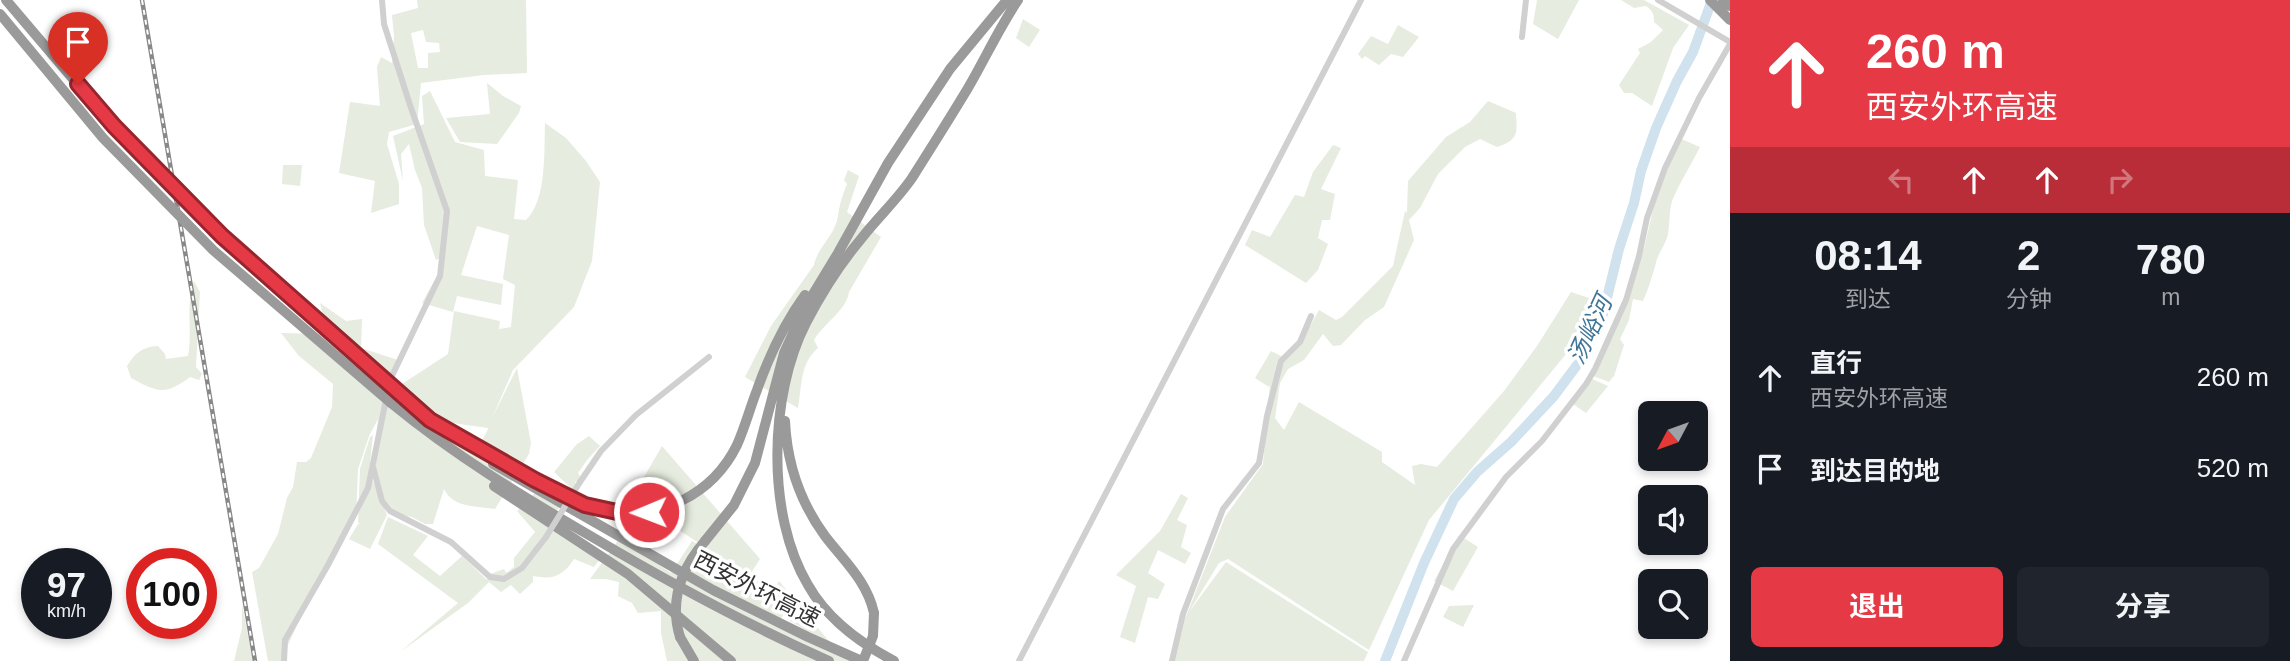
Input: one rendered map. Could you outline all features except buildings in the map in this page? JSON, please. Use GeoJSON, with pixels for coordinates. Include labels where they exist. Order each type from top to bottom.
{"type":"FeatureCollection","features":[{"type":"Feature","properties":{"kind":"highway","name":"西安外环高速"},"geometry":{"type":"LineString","coordinates":[[6,0],[114,126],[222,236],[430,420],[497,467],[649,554],[754,611],[862,661]]}},
{"type":"Feature","properties":{"kind":"highway"},"geometry":{"type":"LineString","coordinates":[[694,661],[680,637],[676,616],[678,588],[691,560],[734,505],[751,474],[760,450],[776,380],[789,339],[888,163],[950,69],[1007,0]]}},
{"type":"Feature","properties":{"kind":"highway"},"geometry":{"type":"LineString","coordinates":[[894,661],[861,641],[833,617],[808,587],[796,560],[784,521],[779,479],[780,415],[786,382],[801,334],[813,310],[853,248],[905,187],[942,130],[1018,0]]}},
{"type":"Feature","properties":{"kind":"highway"},"geometry":{"type":"LineString","coordinates":[[1710,0],[1730,20]]}},
{"type":"Feature","properties":{"kind":"highway"},"geometry":{"type":"LineString","coordinates":[[1723,0],[1730,6]]}},
{"type":"Feature","properties":{"kind":"highway","name":"西安外环高速"},"geometry":{"type":"LineString","coordinates":[[0,15],[103,138],[213,250],[430,436],[516,492],[665,580],[829,661]]}},
{"type":"Feature","properties":{"kind":"highway"},"geometry":{"type":"LineString","coordinates":[[430,420],[535,480],[595,508],[638,513],[680,502],[706,486],[728,461],[785,326],[838,253]]}},
{"type":"Feature","properties":{"kind":"highway"},"geometry":{"type":"LineString","coordinates":[[786,382],[786,443],[797,484],[814,520],[859,577],[870,599],[873,636],[862,661]]}},
{"type":"Feature","properties":{"kind":"highway"},"geometry":{"type":"LineString","coordinates":[[430,436],[492,485],[628,574],[731,661]]}},
{"type":"Feature","properties":{"kind":"street"},"geometry":{"type":"LineString","coordinates":[[284,661],[285,640],[368,488],[390,380],[440,276],[447,211],[384,24],[382,0]]}},
{"type":"Feature","properties":{"kind":"street"},"geometry":{"type":"LineString","coordinates":[[1019,661],[1361,0]]}},
{"type":"Feature","properties":{"kind":"street"},"geometry":{"type":"LineString","coordinates":[[1522,37],[1526,0]]}},
{"type":"Feature","properties":{"kind":"street"},"geometry":{"type":"LineString","coordinates":[[1404,661],[1453,549],[1506,477],[1542,441],[1595,369],[1626,300],[1647,218],[1665,168],[1699,98],[1730,43],[1658,0]]}},
{"type":"Feature","properties":{"kind":"street"},"geometry":{"type":"LineString","coordinates":[[1172,661],[1183,614],[1223,509],[1259,463],[1280,361],[1300,342],[1311,316]]}},
{"type":"Feature","properties":{"kind":"street"},"geometry":{"type":"LineString","coordinates":[[372,465],[382,501],[390,511],[451,542],[490,577],[504,579],[522,568],[546,537],[601,451],[636,415],[709,357]]}},
{"type":"Feature","properties":{"kind":"shaded area"},"geometry":{"type":"Polygon","coordinates":[[[417,0],[526,0],[527,73],[421,83],[417,124],[389,132],[387,144],[399,184],[399,204],[371,213],[375,181],[339,173],[350,102],[380,106],[377,67],[381,57],[392,63],[392,15],[418,8],[417,0]],[[423,30],[411,33],[418,68],[428,68],[428,53],[440,52],[439,43],[426,42],[423,30]]]}},
{"type":"Feature","properties":{"kind":"shaded area"},"geometry":{"type":"Polygon","coordinates":[[[1537,0],[1579,0],[1558,39],[1533,24],[1537,0]]]}},
{"type":"Feature","properties":{"kind":"shaded area"},"geometry":{"type":"Polygon","coordinates":[[[1621,0],[1644,0],[1689,25],[1673,48],[1652,106],[1632,93],[1624,93],[1619,85],[1640,53],[1638,49],[1651,42],[1663,30],[1654,22],[1653,13],[1646,6],[1634,8],[1621,0]]]}},
{"type":"Feature","properties":{"kind":"shaded area"},"geometry":{"type":"Polygon","coordinates":[[[1023,19],[1040,30],[1029,47],[1016,38],[1023,19]]]}},
{"type":"Feature","properties":{"kind":"shaded area"},"geometry":{"type":"Polygon","coordinates":[[[1398,25],[1419,37],[1403,57],[1391,54],[1379,65],[1365,56],[1362,59],[1358,54],[1371,36],[1388,44],[1398,25]]]}},
{"type":"Feature","properties":{"kind":"shaded area"},"geometry":{"type":"Polygon","coordinates":[[[487,83],[521,106],[519,113],[497,144],[460,142],[446,118],[490,114],[487,83]]]}},
{"type":"Feature","properties":{"kind":"shaded area"},"geometry":{"type":"Polygon","coordinates":[[[430,91],[455,142],[484,150],[485,176],[518,180],[514,219],[526,220],[538,200],[543,175],[545,123],[566,138],[600,182],[592,261],[574,307],[513,370],[492,418],[517,368],[531,443],[529,454],[495,509],[459,503],[444,489],[433,524],[425,524],[401,515],[385,506],[372,471],[378,419],[358,469],[356,518],[319,575],[281,661],[268,661],[252,572],[259,568],[278,534],[287,498],[293,487],[297,462],[306,462],[311,458],[332,407],[333,384],[299,356],[281,333],[321,334],[326,327],[320,303],[346,321],[362,319],[361,348],[398,360],[389,385],[402,384],[448,354],[454,311],[500,321],[499,329],[511,327],[515,285],[503,279],[509,235],[477,226],[461,275],[503,284],[501,305],[457,296],[453,312],[422,303],[443,265],[445,255],[436,260],[424,225],[422,188],[409,144],[401,154],[403,181],[393,136],[424,124],[422,96],[430,91]],[[453,423],[447,441],[480,445],[488,428],[453,423]]]}},
{"type":"Feature","properties":{"kind":"shaded area"},"geometry":{"type":"Polygon","coordinates":[[[1488,101],[1516,113],[1516,131],[1513,138],[1497,147],[1480,139],[1465,147],[1438,174],[1420,208],[1409,220],[1414,240],[1384,307],[1365,320],[1341,345],[1333,346],[1323,334],[1304,360],[1288,369],[1280,383],[1275,418],[1284,430],[1299,402],[1382,452],[1382,462],[1415,485],[1412,466],[1421,464],[1437,467],[1504,391],[1537,346],[1571,292],[1589,298],[1571,348],[1429,520],[1369,650],[1228,559],[1219,563],[1189,612],[1226,562],[1368,652],[1364,661],[1175,661],[1185,619],[1225,517],[1263,464],[1270,384],[1269,387],[1255,378],[1271,351],[1283,357],[1298,347],[1319,310],[1336,320],[1342,317],[1393,266],[1405,211],[1407,213],[1408,181],[1446,137],[1470,122],[1488,101]]]}},
{"type":"Feature","properties":{"kind":"shaded area"},"geometry":{"type":"Polygon","coordinates":[[[1679,138],[1700,147],[1672,201],[1667,237],[1643,301],[1633,299],[1629,320],[1620,339],[1624,345],[1614,376],[1609,382],[1593,376],[1644,248],[1654,206],[1679,138]]]}},
{"type":"Feature","properties":{"kind":"shaded area"},"geometry":{"type":"Polygon","coordinates":[[[1333,145],[1341,148],[1321,189],[1335,194],[1330,220],[1322,220],[1318,238],[1328,244],[1318,270],[1306,283],[1245,245],[1252,230],[1270,237],[1295,195],[1304,197],[1313,172],[1333,145]]]}},
{"type":"Feature","properties":{"kind":"shaded area"},"geometry":{"type":"Polygon","coordinates":[[[283,165],[302,165],[300,186],[282,184],[283,165]]]}},
{"type":"Feature","properties":{"kind":"shaded area"},"geometry":{"type":"Polygon","coordinates":[[[848,170],[859,176],[847,212],[881,237],[844,305],[814,340],[818,348],[805,368],[798,408],[745,377],[771,326],[814,265],[837,223],[848,170]]]}},
{"type":"Feature","properties":{"kind":"shaded area"},"geometry":{"type":"Polygon","coordinates":[[[194,281],[200,292],[196,367],[202,374],[199,380],[190,377],[174,387],[161,390],[131,378],[127,366],[143,349],[158,346],[166,359],[188,356],[190,300],[194,281]]]}},
{"type":"Feature","properties":{"kind":"shaded area"},"geometry":{"type":"Polygon","coordinates":[[[1590,378],[1608,386],[1586,413],[1573,404],[1590,378]]]}},
{"type":"Feature","properties":{"kind":"shaded area"},"geometry":{"type":"Polygon","coordinates":[[[373,435],[369,472],[387,515],[370,549],[349,539],[358,524],[361,524],[358,523],[360,469],[373,435]]]}},
{"type":"Feature","properties":{"kind":"shaded area"},"geometry":{"type":"Polygon","coordinates":[[[589,436],[600,446],[578,473],[582,479],[575,482],[578,487],[573,490],[554,472],[577,444],[589,436]]]}},
{"type":"Feature","properties":{"kind":"shaded area"},"geometry":{"type":"Polygon","coordinates":[[[662,446],[760,559],[749,576],[773,591],[779,581],[833,646],[785,618],[786,607],[781,620],[851,661],[667,661],[661,633],[661,611],[638,613],[632,603],[618,596],[619,582],[590,579],[620,538],[671,573],[692,541],[726,561],[635,501],[640,484],[662,446]]]}},
{"type":"Feature","properties":{"kind":"shaded area"},"geometry":{"type":"Polygon","coordinates":[[[546,482],[565,501],[553,515],[600,559],[594,567],[574,559],[557,575],[533,576],[533,582],[520,594],[511,585],[501,592],[489,582],[468,603],[400,652],[458,603],[378,544],[388,517],[428,536],[413,555],[440,576],[462,556],[487,580],[487,575],[504,569],[506,573],[514,567],[514,558],[535,532],[517,511],[546,482]]]}},
{"type":"Feature","properties":{"kind":"shaded area"},"geometry":{"type":"Polygon","coordinates":[[[1181,494],[1188,498],[1177,520],[1187,525],[1181,547],[1191,553],[1185,564],[1158,550],[1148,573],[1165,584],[1158,599],[1148,597],[1135,643],[1120,637],[1136,586],[1116,575],[1160,531],[1181,494]]]}},
{"type":"Feature","properties":{"kind":"shaded area"},"geometry":{"type":"Polygon","coordinates":[[[1459,535],[1478,547],[1453,591],[1434,581],[1459,535]]]}},
{"type":"Feature","properties":{"kind":"shaded area"},"geometry":{"type":"Polygon","coordinates":[[[242,604],[253,661],[234,661],[242,628],[242,604]]]}},
{"type":"Feature","properties":{"kind":"shaded area"},"geometry":{"type":"Polygon","coordinates":[[[1474,605],[1463,627],[1443,617],[1449,606],[1474,605]]]}},
{"type":"Feature","properties":{"kind":"waterway","name":"汤峪河"},"geometry":{"type":"LineString","coordinates":[[1385,661],[1424,563],[1454,499],[1477,472],[1511,442],[1554,396],[1583,357],[1603,314],[1641,171],[1656,128],[1693,52],[1712,0]]}},
{"type":"Feature","properties":{"kind":"railway"},"geometry":{"type":"LineString","coordinates":[[142,0],[255,661]]}},
{"type":"Feature","properties":{"kind":"route"},"geometry":{"type":"LineString","coordinates":[[78,84],[114,126],[222,236],[430,420],[480,450],[585,505],[617,512],[649,512]]}}]}
